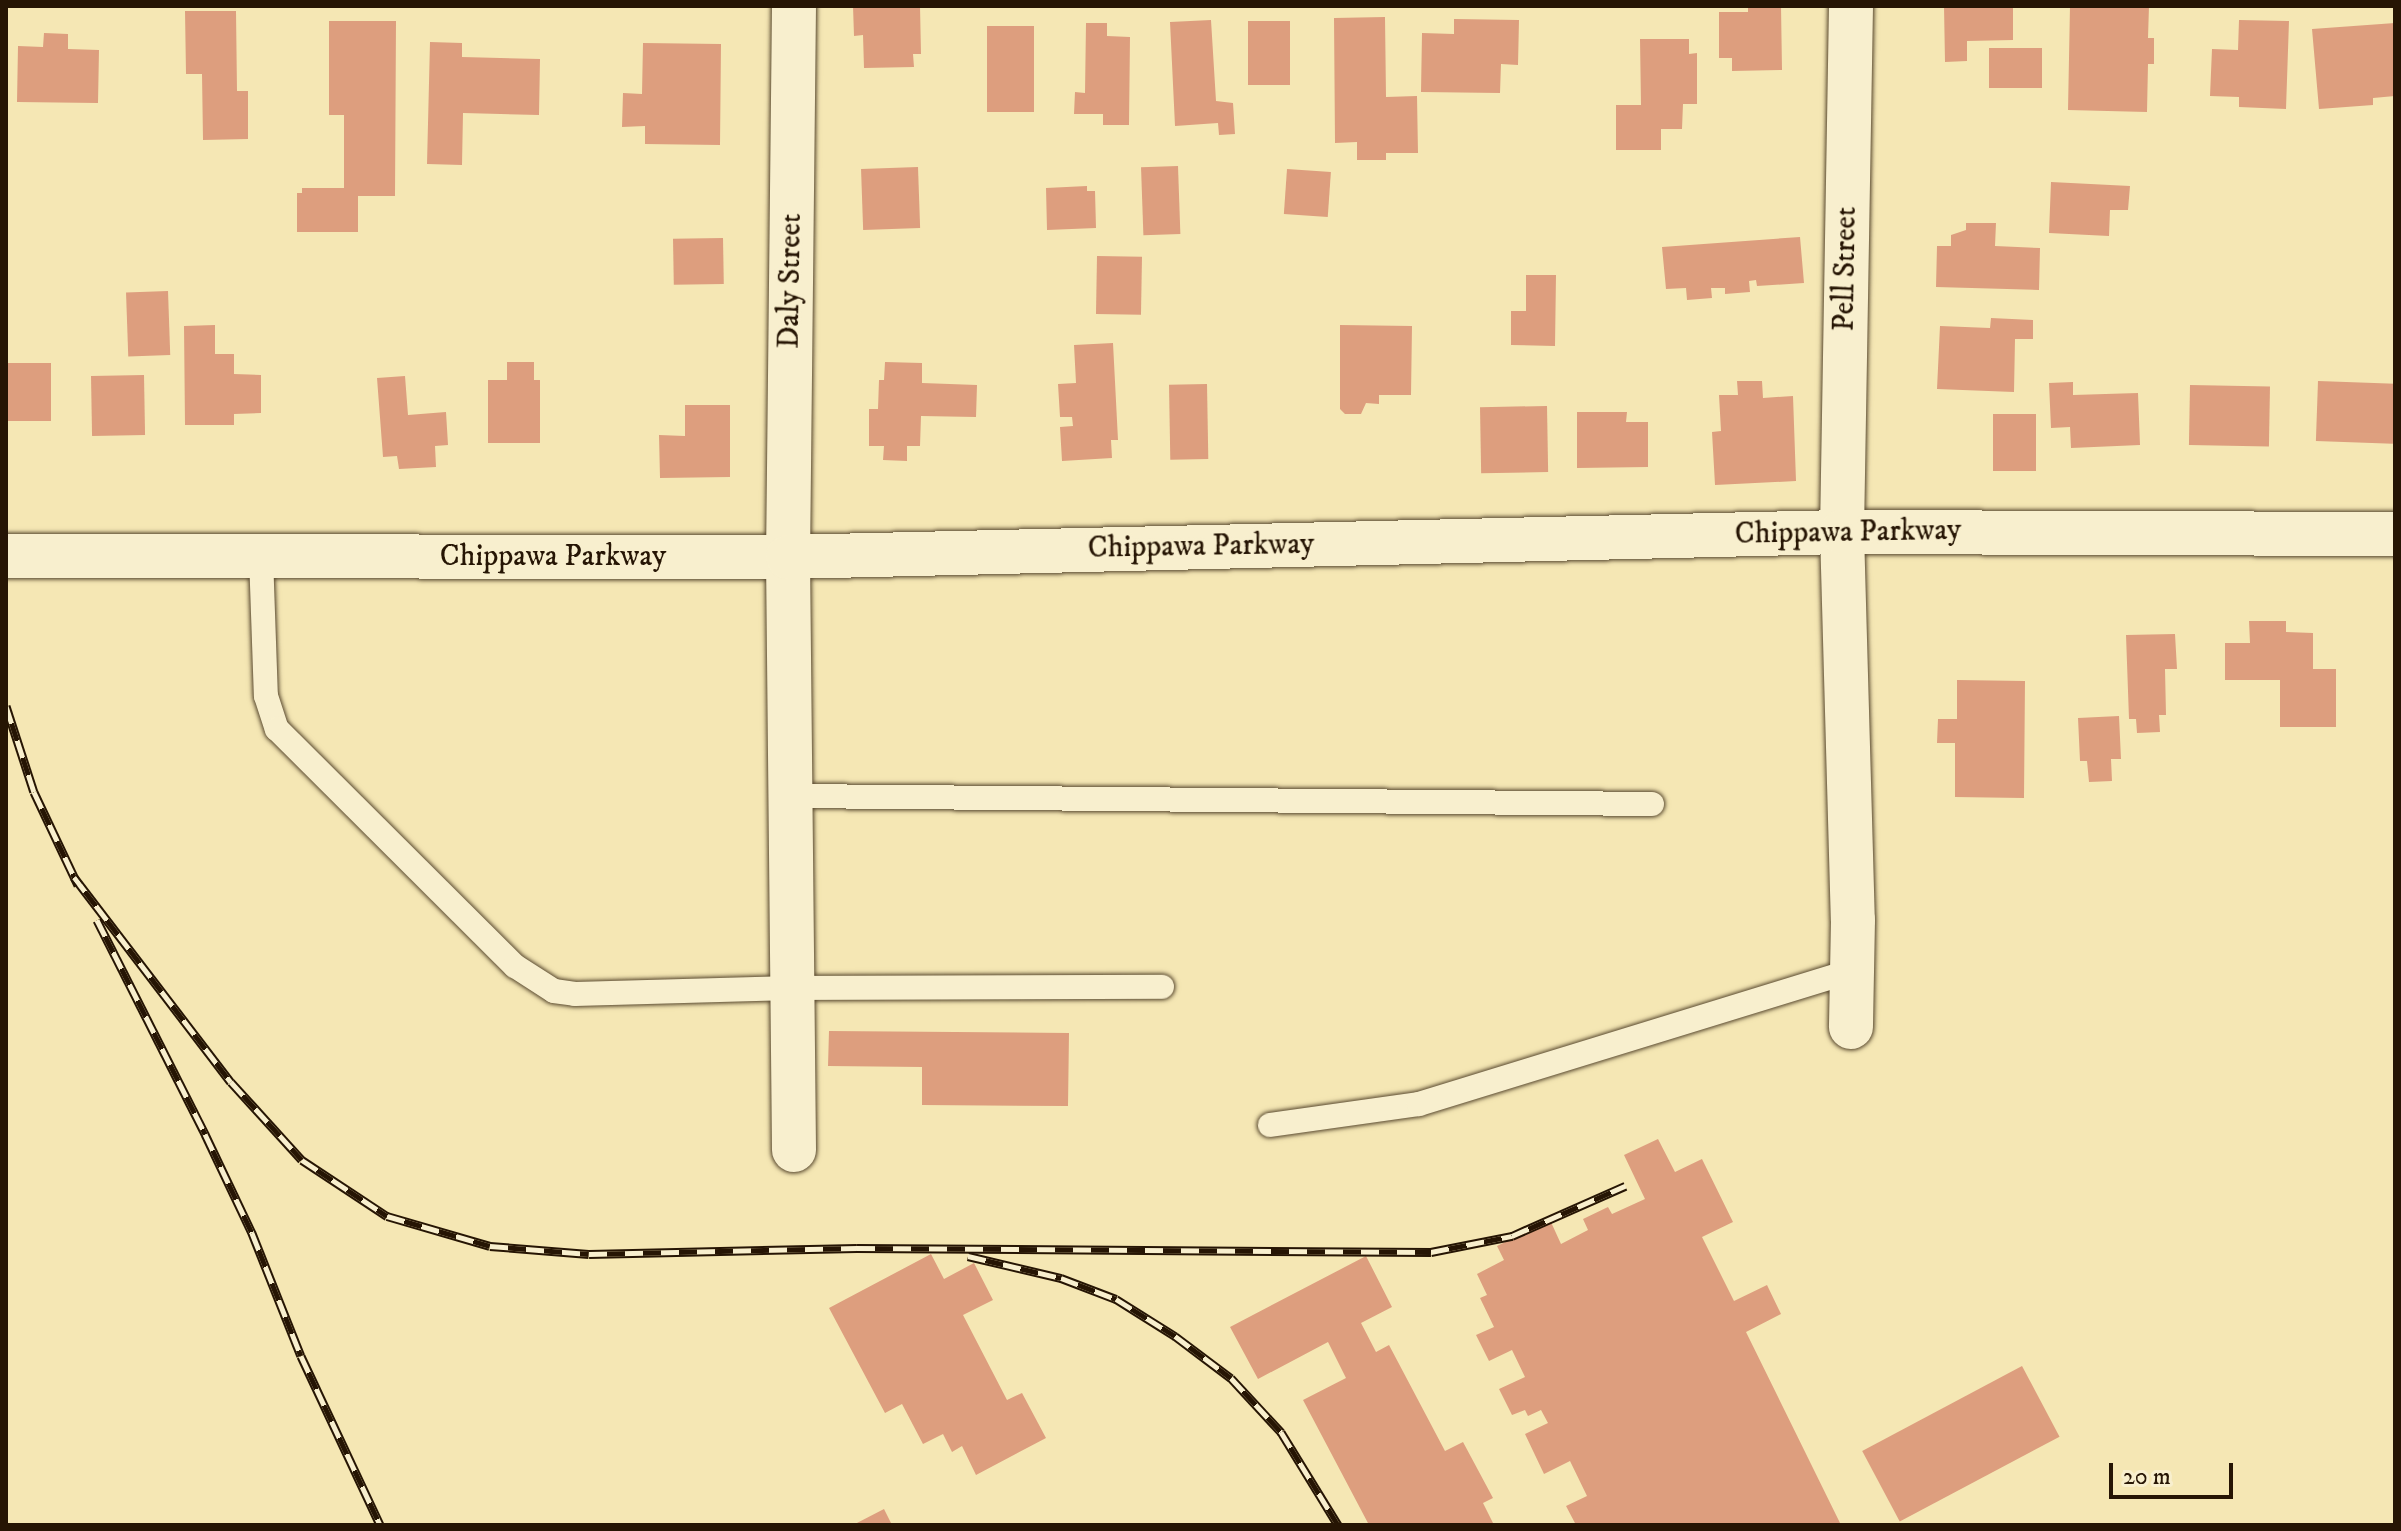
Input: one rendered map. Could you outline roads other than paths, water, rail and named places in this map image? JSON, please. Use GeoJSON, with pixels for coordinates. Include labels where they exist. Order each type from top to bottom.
{"type":"FeatureCollection","features":[{"type":"Feature","properties":{"kind":"street","name":"Daly Street"},"geometry":{"type":"LineString","coordinates":[[794,6],[788,557],[794,1150]]}},
{"type":"Feature","properties":{"kind":"street","name":"Pell Street"},"geometry":{"type":"LineString","coordinates":[[1851,6],[1842,532],[1851,1027]]}},
{"type":"Feature","properties":{"kind":"street","name":"Chippawa Parkway"},"geometry":{"type":"LineString","coordinates":[[6,556],[788,557],[1842,532],[2395,534]]}},
{"type":"Feature","properties":{"kind":"lane"},"geometry":{"type":"LineString","coordinates":[[261,556],[266,696],[277,729],[515,966],[554,991],[575,994],[792,988],[1162,987]]}},
{"type":"Feature","properties":{"kind":"lane"},"geometry":{"type":"LineString","coordinates":[[791,796],[1652,804]]}},
{"type":"Feature","properties":{"kind":"lane"},"geometry":{"type":"LineString","coordinates":[[1270,1125],[1419,1104],[1852,971]]}},
{"type":"Feature","properties":{"kind":"railway"},"geometry":{"type":"LineString","coordinates":[[6,706],[34,792],[78,885]]}},
{"type":"Feature","properties":{"kind":"railway"},"geometry":{"type":"LineString","coordinates":[[74,877],[231,1082],[302,1160],[387,1216],[490,1246],[589,1254],[857,1248],[1431,1252],[1512,1236],[1625,1186]]}},
{"type":"Feature","properties":{"kind":"railway"},"geometry":{"type":"LineString","coordinates":[[97,920],[252,1233],[301,1356],[380,1525]]}},
{"type":"Feature","properties":{"kind":"railway"},"geometry":{"type":"LineString","coordinates":[[968,1256],[1061,1278],[1116,1299],[1175,1336],[1231,1378],[1281,1432],[1338,1525]]}}]}
